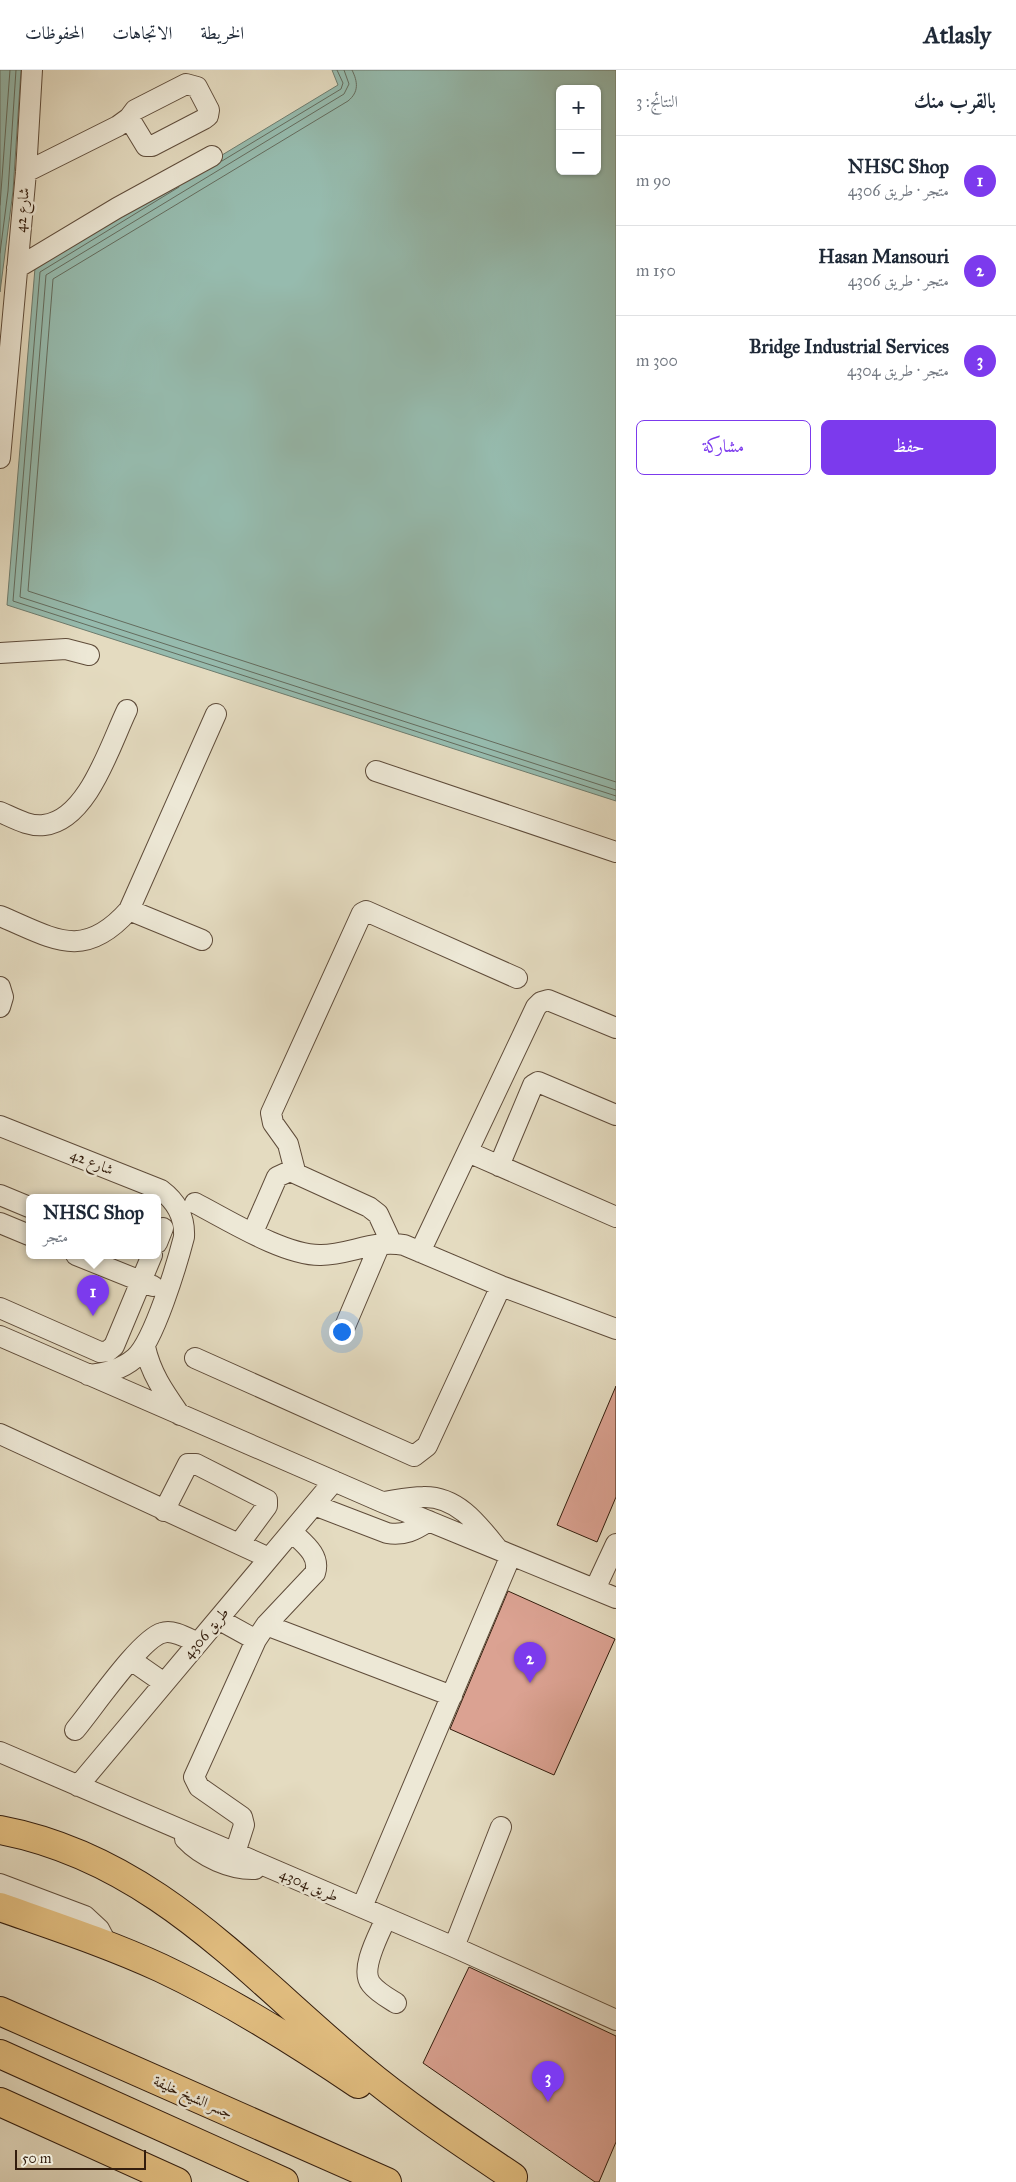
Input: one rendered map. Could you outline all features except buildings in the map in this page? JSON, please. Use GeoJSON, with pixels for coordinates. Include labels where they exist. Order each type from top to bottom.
{"type":"FeatureCollection","features":[{"type":"Feature","properties":{"kind":"highway"},"geometry":{"type":"LineString","coordinates":[[0,1830],[54,1845],[102,1864],[146,1888],[208,1933],[358,2066],[408,2106],[517,2180]]}},
{"type":"Feature","properties":{"kind":"highway"},"geometry":{"type":"LineString","coordinates":[[0,1907],[108,1946],[161,1968],[203,1989],[343,2073],[459,2148],[517,2180]]}},
{"type":"Feature","properties":{"kind":"highway","name":"جسر الشيخ خليفة"},"geometry":{"type":"LineString","coordinates":[[0,2012],[387,2182]]}},
{"type":"Feature","properties":{"kind":"highway"},"geometry":{"type":"LineString","coordinates":[[0,2054],[284,2182]]}},
{"type":"Feature","properties":{"kind":"highway"},"geometry":{"type":"LineString","coordinates":[[0,2102],[177,2182]]}},
{"type":"Feature","properties":{"kind":"street","name":"شارع 42"},"geometry":{"type":"LineString","coordinates":[[0,458],[26,172],[32,70]]}},
{"type":"Feature","properties":{"kind":"street"},"geometry":{"type":"LineString","coordinates":[[26,172],[129,118]]}},
{"type":"Feature","properties":{"kind":"street"},"geometry":{"type":"LineString","coordinates":[[17,268],[212,156]]}},
{"type":"Feature","properties":{"kind":"street"},"geometry":{"type":"LineString","coordinates":[[0,653],[66,649],[89,655]]}},
{"type":"Feature","properties":{"kind":"street"},"geometry":{"type":"LineString","coordinates":[[0,812],[26,823],[44,825],[58,821],[72,813],[89,792],[127,710]]}},
{"type":"Feature","properties":{"kind":"street"},"geometry":{"type":"LineString","coordinates":[[0,916],[62,941],[75,942],[104,933],[129,910],[216,714]]}},
{"type":"Feature","properties":{"kind":"street"},"geometry":{"type":"LineString","coordinates":[[376,771],[616,852]]}},
{"type":"Feature","properties":{"kind":"street"},"geometry":{"type":"LineString","coordinates":[[129,910],[202,940]]}},
{"type":"Feature","properties":{"kind":"street"},"geometry":{"type":"LineString","coordinates":[[295,1172],[288,1144],[273,1123],[271,1113],[362,913],[366,911],[517,978]]}},
{"type":"Feature","properties":{"kind":"street"},"geometry":{"type":"LineString","coordinates":[[0,987],[3,997],[0,1007]]}},
{"type":"Feature","properties":{"kind":"street"},"geometry":{"type":"LineString","coordinates":[[420,1252],[536,1008],[541,1002],[548,1000],[616,1028]]}},
{"type":"Feature","properties":{"kind":"street"},"geometry":{"type":"LineString","coordinates":[[499,1166],[534,1085],[538,1082],[616,1115]]}},
{"type":"Feature","properties":{"kind":"street","name":"شارع 42"},"geometry":{"type":"LineString","coordinates":[[0,1126],[161,1190],[187,1206]]}},
{"type":"Feature","properties":{"kind":"street"},"geometry":{"type":"LineString","coordinates":[[468,1152],[616,1217]]}},
{"type":"Feature","properties":{"kind":"street"},"geometry":{"type":"LineString","coordinates":[[253,1232],[277,1177],[285,1172],[295,1172],[369,1207],[378,1214],[386,1243],[343,1331]]}},
{"type":"Feature","properties":{"kind":"street"},"geometry":{"type":"LineString","coordinates":[[0,1196],[26,1206]]}},
{"type":"Feature","properties":{"kind":"street"},"geometry":{"type":"LineString","coordinates":[[82,1372],[110,1372],[123,1366],[145,1347],[184,1237],[187,1206],[253,1232],[284,1248],[304,1254],[323,1255],[386,1243],[420,1252],[501,1286],[616,1329]]}},
{"type":"Feature","properties":{"kind":"street"},"geometry":{"type":"LineString","coordinates":[[0,1223],[26,1234]]}},
{"type":"Feature","properties":{"kind":"street"},"geometry":{"type":"LineString","coordinates":[[161,1253],[175,1265]]}},
{"type":"Feature","properties":{"kind":"street"},"geometry":{"type":"LineString","coordinates":[[86,1259],[166,1292]]}},
{"type":"Feature","properties":{"kind":"street"},"geometry":{"type":"LineString","coordinates":[[0,1308],[100,1352],[108,1351],[114,1346],[149,1259]]}},
{"type":"Feature","properties":{"kind":"street"},"geometry":{"type":"LineString","coordinates":[[195,1358],[414,1456],[427,1446],[501,1286]]}},
{"type":"Feature","properties":{"kind":"street"},"geometry":{"type":"LineString","coordinates":[[0,1336],[382,1502],[616,1598]]}},
{"type":"Feature","properties":{"kind":"street"},"geometry":{"type":"LineString","coordinates":[[145,1347],[150,1367],[158,1385],[180,1415]]}},
{"type":"Feature","properties":{"kind":"street"},"geometry":{"type":"LineString","coordinates":[[82,1372],[91,1348]]}},
{"type":"Feature","properties":{"kind":"street"},"geometry":{"type":"LineString","coordinates":[[0,1434],[269,1558]]}},
{"type":"Feature","properties":{"kind":"street"},"geometry":{"type":"LineString","coordinates":[[164,1511],[188,1464],[196,1464],[267,1500],[267,1506],[239,1544]]}},
{"type":"Feature","properties":{"kind":"street","name":"طريق 4306"},"geometry":{"type":"LineString","coordinates":[[78,1786],[334,1481]]}},
{"type":"Feature","properties":{"kind":"street"},"geometry":{"type":"LineString","coordinates":[[382,1502],[424,1497],[444,1501],[462,1509],[475,1520],[504,1552]]}},
{"type":"Feature","properties":{"kind":"street"},"geometry":{"type":"LineString","coordinates":[[314,1505],[387,1533],[408,1533],[429,1521]]}},
{"type":"Feature","properties":{"kind":"street"},"geometry":{"type":"LineString","coordinates":[[235,1853],[244,1825],[242,1817],[199,1787],[194,1777],[261,1632],[312,1578],[317,1566],[314,1555],[292,1532]]}},
{"type":"Feature","properties":{"kind":"street"},"geometry":{"type":"LineString","coordinates":[[595,1589],[616,1544]]}},
{"type":"Feature","properties":{"kind":"street"},"geometry":{"type":"LineString","coordinates":[[362,1907],[452,1696],[504,1552]]}},
{"type":"Feature","properties":{"kind":"street"},"geometry":{"type":"LineString","coordinates":[[218,1619],[452,1696]]}},
{"type":"Feature","properties":{"kind":"street"},"geometry":{"type":"LineString","coordinates":[[75,1730],[131,1660],[150,1640],[161,1633],[170,1632],[198,1643]]}},
{"type":"Feature","properties":{"kind":"street"},"geometry":{"type":"LineString","coordinates":[[131,1660],[164,1683]]}},
{"type":"Feature","properties":{"kind":"street","name":"طريق 4304"},"geometry":{"type":"LineString","coordinates":[[3,1759],[78,1786],[454,1947],[616,2020]]}},
{"type":"Feature","properties":{"kind":"street"},"geometry":{"type":"LineString","coordinates":[[174,1827],[189,1844],[228,1866],[250,1870],[272,1869]]}},
{"type":"Feature","properties":{"kind":"street"},"geometry":{"type":"LineString","coordinates":[[454,1947],[501,1827]]}},
{"type":"Feature","properties":{"kind":"street"},"geometry":{"type":"LineString","coordinates":[[0,1884],[85,1916],[99,1929],[108,1946]]}},
{"type":"Feature","properties":{"kind":"street"},"geometry":{"type":"LineString","coordinates":[[386,1918],[368,1963],[367,1977],[372,1986],[396,2004]]}},
{"type":"Feature","properties":{"kind":"water"},"geometry":{"type":"Polygon","coordinates":[[[0,70],[21,70],[13,191],[0,292],[0,70]]]}},
{"type":"Feature","properties":{"kind":"water"},"geometry":{"type":"Polygon","coordinates":[[[332,70],[616,70],[616,801],[7,605],[35,268],[338,85],[332,70]]]}},
{"type":"Feature","properties":{"kind":"place","name":"NHSC Shop"},"geometry":{"type":"Point","coordinates":[93,1316]}},
{"type":"Feature","properties":{"kind":"place","name":"Hasan Mansouri"},"geometry":{"type":"Point","coordinates":[530,1683]}},
{"type":"Feature","properties":{"kind":"place","name":"Bridge Industrial Services"},"geometry":{"type":"Point","coordinates":[548,2102]}}]}
